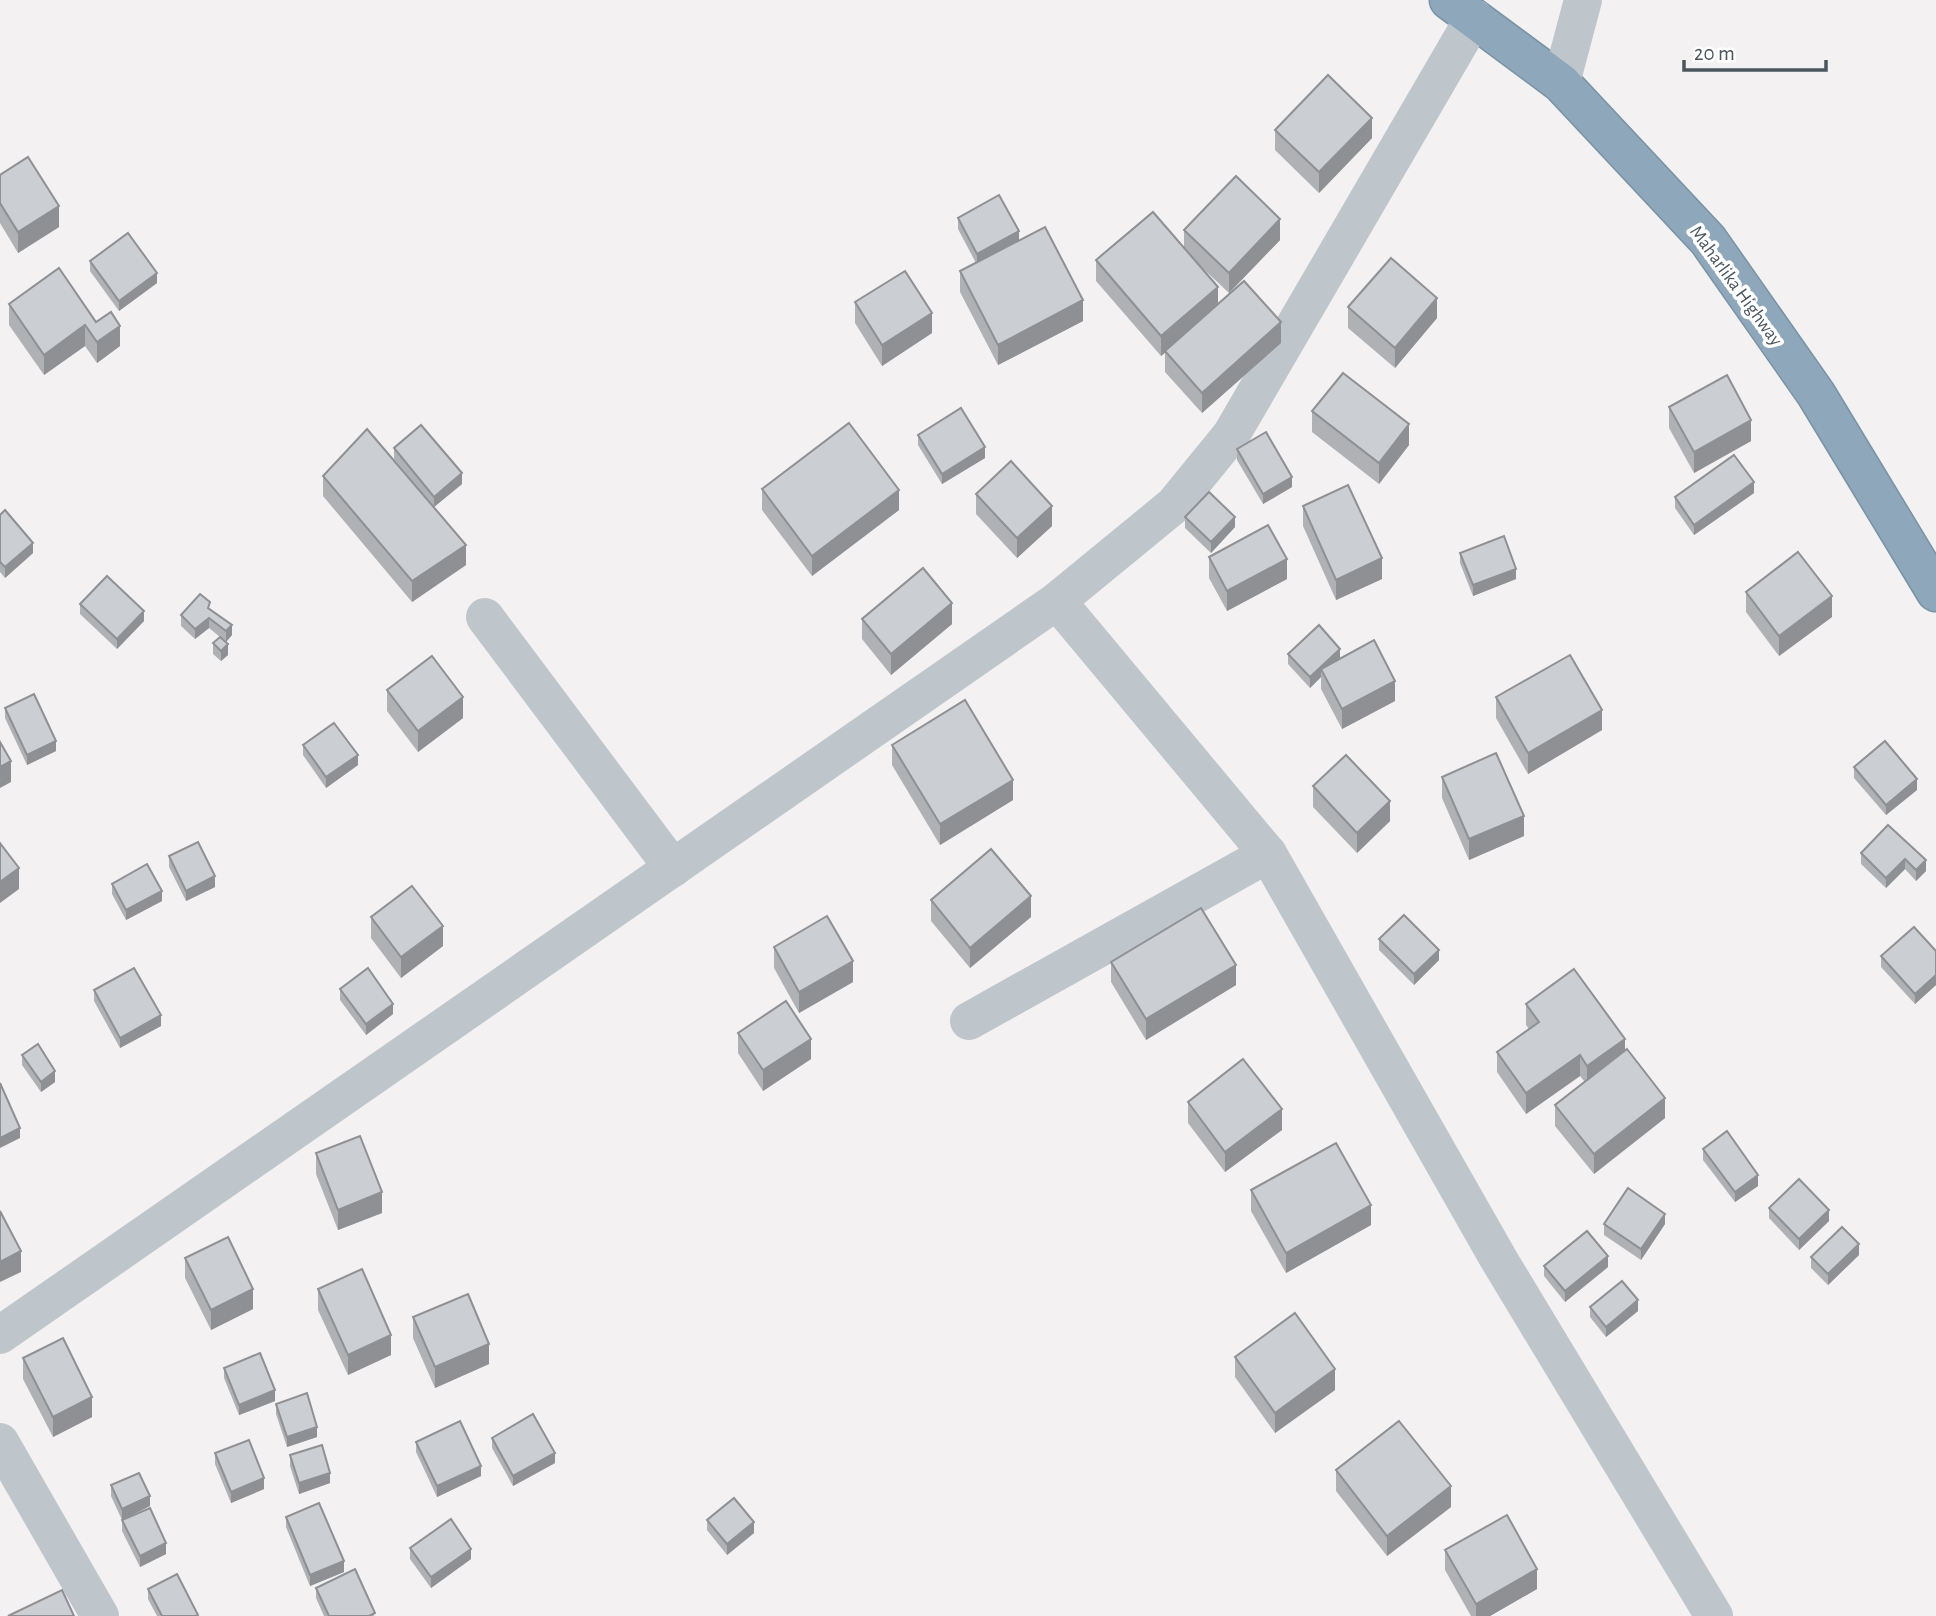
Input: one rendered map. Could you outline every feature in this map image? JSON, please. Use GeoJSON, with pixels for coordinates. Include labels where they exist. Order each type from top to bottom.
{"type":"FeatureCollection","features":[{"type":"Feature","properties":{"kind":"highway","name":"Maharlika Highway"},"geometry":{"type":"LineString","coordinates":[[1461,9],[1561,83],[1708,240],[1816,394],[1936,592]]}},
{"type":"Feature","properties":{"kind":"street"},"geometry":{"type":"LineString","coordinates":[[1561,83],[1583,0]]}},
{"type":"Feature","properties":{"kind":"street"},"geometry":{"type":"LineString","coordinates":[[0,1335],[1057,601],[1174,505],[1231,435],[1461,9]]}},
{"type":"Feature","properties":{"kind":"street"},"geometry":{"type":"LineString","coordinates":[[1057,601],[1268,854],[1498,1258],[1714,1616]]}},
{"type":"Feature","properties":{"kind":"street"},"geometry":{"type":"LineString","coordinates":[[485,617],[673,868]]}},
{"type":"Feature","properties":{"kind":"street"},"geometry":{"type":"LineString","coordinates":[[969,1021],[1268,854]]}},
{"type":"Feature","properties":{"kind":"street"},"geometry":{"type":"LineString","coordinates":[[0,1443],[100,1616]]}},
{"type":"Feature","properties":{"kind":"building"},"geometry":{"type":"Polygon","coordinates":[[[1328,75],[1372,118],[1319,172],[1275,130],[1328,75]]]}},
{"type":"Feature","properties":{"kind":"building"},"geometry":{"type":"Polygon","coordinates":[[[28,157],[59,206],[18,232],[0,203],[0,175],[28,157]]]}},
{"type":"Feature","properties":{"kind":"building"},"geometry":{"type":"Polygon","coordinates":[[[1236,176],[1280,219],[1229,273],[1184,230],[1236,176]]]}},
{"type":"Feature","properties":{"kind":"building"},"geometry":{"type":"Polygon","coordinates":[[[999,195],[1019,231],[977,254],[958,218],[999,195]]]}},
{"type":"Feature","properties":{"kind":"building"},"geometry":{"type":"Polygon","coordinates":[[[1153,212],[1218,287],[1161,336],[1096,260],[1153,212]]]}},
{"type":"Feature","properties":{"kind":"building"},"geometry":{"type":"Polygon","coordinates":[[[1045,227],[1083,300],[998,345],[960,271],[1045,227]]]}},
{"type":"Feature","properties":{"kind":"building"},"geometry":{"type":"Polygon","coordinates":[[[128,233],[157,273],[119,301],[90,261],[128,233]]]}},
{"type":"Feature","properties":{"kind":"building"},"geometry":{"type":"Polygon","coordinates":[[[1391,258],[1437,298],[1395,348],[1348,307],[1391,258]]]}},
{"type":"Feature","properties":{"kind":"building"},"geometry":{"type":"Polygon","coordinates":[[[59,268],[96,322],[111,312],[120,326],[97,342],[85,325],[44,355],[9,304],[59,268]]]}},
{"type":"Feature","properties":{"kind":"building"},"geometry":{"type":"Polygon","coordinates":[[[905,271],[932,313],[882,345],[855,302],[905,271]]]}},
{"type":"Feature","properties":{"kind":"building"},"geometry":{"type":"Polygon","coordinates":[[[1244,281],[1281,322],[1202,393],[1165,351],[1244,281]]]}},
{"type":"Feature","properties":{"kind":"building"},"geometry":{"type":"Polygon","coordinates":[[[1343,373],[1409,424],[1379,463],[1312,411],[1343,373]]]}},
{"type":"Feature","properties":{"kind":"building"},"geometry":{"type":"Polygon","coordinates":[[[1727,375],[1751,420],[1694,452],[1669,407],[1727,375]]]}},
{"type":"Feature","properties":{"kind":"building"},"geometry":{"type":"Polygon","coordinates":[[[961,408],[985,447],[942,474],[918,435],[961,408]]]}},
{"type":"Feature","properties":{"kind":"building"},"geometry":{"type":"Polygon","coordinates":[[[849,423],[899,490],[812,556],[762,489],[849,423]]]}},
{"type":"Feature","properties":{"kind":"building"},"geometry":{"type":"Polygon","coordinates":[[[421,425],[462,473],[434,497],[394,448],[421,425]]]}},
{"type":"Feature","properties":{"kind":"building"},"geometry":{"type":"Polygon","coordinates":[[[367,429],[466,545],[412,581],[323,476],[367,429]]]}},
{"type":"Feature","properties":{"kind":"building"},"geometry":{"type":"Polygon","coordinates":[[[1266,432],[1292,477],[1263,494],[1237,449],[1266,432]]]}},
{"type":"Feature","properties":{"kind":"building"},"geometry":{"type":"Polygon","coordinates":[[[1734,455],[1754,482],[1694,525],[1675,497],[1734,455]]]}},
{"type":"Feature","properties":{"kind":"building"},"geometry":{"type":"Polygon","coordinates":[[[1011,461],[1052,506],[1017,538],[976,494],[1011,461]]]}},
{"type":"Feature","properties":{"kind":"building"},"geometry":{"type":"Polygon","coordinates":[[[1348,485],[1382,558],[1336,580],[1303,506],[1348,485]]]}},
{"type":"Feature","properties":{"kind":"building"},"geometry":{"type":"Polygon","coordinates":[[[1209,492],[1235,517],[1211,542],[1185,517],[1209,492]]]}},
{"type":"Feature","properties":{"kind":"building"},"geometry":{"type":"Polygon","coordinates":[[[5,510],[33,543],[5,567],[0,562],[0,515],[5,510]]]}},
{"type":"Feature","properties":{"kind":"building"},"geometry":{"type":"Polygon","coordinates":[[[1268,525],[1287,559],[1227,591],[1209,557],[1268,525]]]}},
{"type":"Feature","properties":{"kind":"building"},"geometry":{"type":"Polygon","coordinates":[[[1504,536],[1516,569],[1473,585],[1460,553],[1504,536]]]}},
{"type":"Feature","properties":{"kind":"building"},"geometry":{"type":"Polygon","coordinates":[[[1798,552],[1832,596],[1779,636],[1746,592],[1798,552]]]}},
{"type":"Feature","properties":{"kind":"building"},"geometry":{"type":"Polygon","coordinates":[[[923,568],[952,603],[891,654],[862,619],[923,568]]]}},
{"type":"Feature","properties":{"kind":"building"},"geometry":{"type":"Polygon","coordinates":[[[107,576],[144,611],[117,639],[80,604],[107,576]]]}},
{"type":"Feature","properties":{"kind":"building"},"geometry":{"type":"Polygon","coordinates":[[[200,594],[210,602],[208,608],[232,625],[226,631],[209,618],[195,629],[181,615],[200,594]]]}},
{"type":"Feature","properties":{"kind":"building"},"geometry":{"type":"Polygon","coordinates":[[[1319,625],[1340,649],[1310,677],[1288,654],[1319,625]]]}},
{"type":"Feature","properties":{"kind":"building"},"geometry":{"type":"Polygon","coordinates":[[[220,637],[228,644],[221,651],[213,643],[220,637]]]}},
{"type":"Feature","properties":{"kind":"building"},"geometry":{"type":"Polygon","coordinates":[[[1374,640],[1395,681],[1342,709],[1321,669],[1374,640]]]}},
{"type":"Feature","properties":{"kind":"building"},"geometry":{"type":"Polygon","coordinates":[[[1570,655],[1602,710],[1528,753],[1496,697],[1570,655]]]}},
{"type":"Feature","properties":{"kind":"building"},"geometry":{"type":"Polygon","coordinates":[[[432,656],[463,697],[418,731],[387,690],[432,656]]]}},
{"type":"Feature","properties":{"kind":"building"},"geometry":{"type":"Polygon","coordinates":[[[34,694],[56,741],[27,755],[5,708],[34,694]]]}},
{"type":"Feature","properties":{"kind":"building"},"geometry":{"type":"Polygon","coordinates":[[[965,700],[1013,780],[940,824],[892,745],[965,700]]]}},
{"type":"Feature","properties":{"kind":"building"},"geometry":{"type":"Polygon","coordinates":[[[334,723],[358,755],[326,777],[303,745],[334,723]]]}},
{"type":"Feature","properties":{"kind":"building"},"geometry":{"type":"Polygon","coordinates":[[[1885,741],[1917,779],[1886,805],[1854,767],[1885,741]]]}},
{"type":"Feature","properties":{"kind":"building"},"geometry":{"type":"Polygon","coordinates":[[[0,742],[11,761],[0,767],[0,742]]]}},
{"type":"Feature","properties":{"kind":"building"},"geometry":{"type":"Polygon","coordinates":[[[1496,753],[1524,816],[1469,839],[1442,777],[1496,753]]]}},
{"type":"Feature","properties":{"kind":"building"},"geometry":{"type":"Polygon","coordinates":[[[1346,755],[1390,801],[1357,833],[1313,786],[1346,755]]]}},
{"type":"Feature","properties":{"kind":"building"},"geometry":{"type":"Polygon","coordinates":[[[1888,825],[1926,860],[1916,870],[1905,859],[1886,878],[1861,853],[1888,825]]]}},
{"type":"Feature","properties":{"kind":"building"},"geometry":{"type":"Polygon","coordinates":[[[198,842],[215,876],[186,891],[169,856],[198,842]]]}},
{"type":"Feature","properties":{"kind":"building"},"geometry":{"type":"Polygon","coordinates":[[[0,843],[19,868],[0,882],[0,843]]]}},
{"type":"Feature","properties":{"kind":"building"},"geometry":{"type":"Polygon","coordinates":[[[991,849],[1031,896],[970,948],[931,900],[991,849]]]}},
{"type":"Feature","properties":{"kind":"building"},"geometry":{"type":"Polygon","coordinates":[[[147,864],[162,891],[126,910],[112,884],[147,864]]]}},
{"type":"Feature","properties":{"kind":"building"},"geometry":{"type":"Polygon","coordinates":[[[412,886],[443,926],[401,957],[371,917],[412,886]]]}},
{"type":"Feature","properties":{"kind":"building"},"geometry":{"type":"Polygon","coordinates":[[[1201,908],[1236,965],[1146,1019],[1111,962],[1201,908]]]}},
{"type":"Feature","properties":{"kind":"building"},"geometry":{"type":"Polygon","coordinates":[[[1404,915],[1439,950],[1414,974],[1379,939],[1404,915]]]}},
{"type":"Feature","properties":{"kind":"building"},"geometry":{"type":"Polygon","coordinates":[[[827,916],[853,961],[799,992],[774,947],[827,916]]]}},
{"type":"Feature","properties":{"kind":"building"},"geometry":{"type":"Polygon","coordinates":[[[1914,927],[1936,951],[1936,975],[1915,994],[1881,956],[1914,927]]]}},
{"type":"Feature","properties":{"kind":"building"},"geometry":{"type":"Polygon","coordinates":[[[134,968],[161,1015],[120,1038],[94,990],[134,968]]]}},
{"type":"Feature","properties":{"kind":"building"},"geometry":{"type":"Polygon","coordinates":[[[368,968],[393,1004],[366,1024],[340,989],[368,968]]]}},
{"type":"Feature","properties":{"kind":"building"},"geometry":{"type":"Polygon","coordinates":[[[1574,969],[1625,1039],[1587,1066],[1580,1055],[1526,1093],[1497,1052],[1539,1022],[1526,1004],[1574,969]]]}},
{"type":"Feature","properties":{"kind":"building"},"geometry":{"type":"Polygon","coordinates":[[[786,1001],[811,1039],[763,1070],[738,1033],[786,1001]]]}},
{"type":"Feature","properties":{"kind":"building"},"geometry":{"type":"Polygon","coordinates":[[[38,1044],[55,1071],[41,1082],[22,1055],[38,1044]]]}},
{"type":"Feature","properties":{"kind":"building"},"geometry":{"type":"Polygon","coordinates":[[[1627,1049],[1665,1098],[1594,1154],[1555,1105],[1627,1049]]]}},
{"type":"Feature","properties":{"kind":"building"},"geometry":{"type":"Polygon","coordinates":[[[1243,1059],[1282,1109],[1225,1152],[1188,1102],[1243,1059]]]}},
{"type":"Feature","properties":{"kind":"building"},"geometry":{"type":"Polygon","coordinates":[[[0,1083],[20,1128],[0,1138],[0,1083]]]}},
{"type":"Feature","properties":{"kind":"building"},"geometry":{"type":"Polygon","coordinates":[[[1727,1131],[1758,1175],[1735,1192],[1703,1149],[1727,1131]]]}},
{"type":"Feature","properties":{"kind":"building"},"geometry":{"type":"Polygon","coordinates":[[[360,1136],[382,1192],[338,1210],[316,1153],[360,1136]]]}},
{"type":"Feature","properties":{"kind":"building"},"geometry":{"type":"Polygon","coordinates":[[[1336,1143],[1371,1205],[1286,1253],[1251,1190],[1336,1143]]]}},
{"type":"Feature","properties":{"kind":"building"},"geometry":{"type":"Polygon","coordinates":[[[1799,1179],[1829,1210],[1799,1239],[1769,1208],[1799,1179]]]}},
{"type":"Feature","properties":{"kind":"building"},"geometry":{"type":"Polygon","coordinates":[[[1628,1188],[1665,1214],[1641,1249],[1604,1224],[1628,1188]]]}},
{"type":"Feature","properties":{"kind":"building"},"geometry":{"type":"Polygon","coordinates":[[[0,1211],[21,1251],[0,1262],[0,1211]]]}},
{"type":"Feature","properties":{"kind":"building"},"geometry":{"type":"Polygon","coordinates":[[[1842,1227],[1859,1244],[1828,1274],[1811,1257],[1842,1227]]]}},
{"type":"Feature","properties":{"kind":"building"},"geometry":{"type":"Polygon","coordinates":[[[1587,1231],[1608,1256],[1565,1291],[1544,1266],[1587,1231]]]}},
{"type":"Feature","properties":{"kind":"building"},"geometry":{"type":"Polygon","coordinates":[[[228,1237],[253,1289],[211,1310],[185,1258],[228,1237]]]}},
{"type":"Feature","properties":{"kind":"building"},"geometry":{"type":"Polygon","coordinates":[[[362,1269],[391,1335],[348,1355],[318,1289],[362,1269]]]}},
{"type":"Feature","properties":{"kind":"building"},"geometry":{"type":"Polygon","coordinates":[[[1622,1281],[1638,1300],[1606,1327],[1590,1307],[1622,1281]]]}},
{"type":"Feature","properties":{"kind":"building"},"geometry":{"type":"Polygon","coordinates":[[[468,1294],[489,1344],[435,1367],[413,1317],[468,1294]]]}},
{"type":"Feature","properties":{"kind":"building"},"geometry":{"type":"Polygon","coordinates":[[[1295,1313],[1335,1369],[1275,1413],[1235,1357],[1295,1313]]]}},
{"type":"Feature","properties":{"kind":"building"},"geometry":{"type":"Polygon","coordinates":[[[63,1338],[92,1397],[53,1417],[23,1358],[63,1338]]]}},
{"type":"Feature","properties":{"kind":"building"},"geometry":{"type":"Polygon","coordinates":[[[260,1353],[275,1390],[239,1405],[224,1368],[260,1353]]]}},
{"type":"Feature","properties":{"kind":"building"},"geometry":{"type":"Polygon","coordinates":[[[307,1393],[317,1427],[287,1437],[276,1404],[307,1393]]]}},
{"type":"Feature","properties":{"kind":"building"},"geometry":{"type":"Polygon","coordinates":[[[533,1414],[555,1453],[513,1476],[492,1438],[533,1414]]]}},
{"type":"Feature","properties":{"kind":"building"},"geometry":{"type":"Polygon","coordinates":[[[460,1421],[481,1466],[437,1486],[416,1442],[460,1421]]]}},
{"type":"Feature","properties":{"kind":"building"},"geometry":{"type":"Polygon","coordinates":[[[1399,1421],[1451,1486],[1387,1536],[1336,1470],[1399,1421]]]}},
{"type":"Feature","properties":{"kind":"building"},"geometry":{"type":"Polygon","coordinates":[[[249,1440],[264,1478],[231,1492],[215,1453],[249,1440]]]}},
{"type":"Feature","properties":{"kind":"building"},"geometry":{"type":"Polygon","coordinates":[[[322,1445],[330,1473],[299,1483],[290,1455],[322,1445]]]}},
{"type":"Feature","properties":{"kind":"building"},"geometry":{"type":"Polygon","coordinates":[[[139,1473],[150,1496],[122,1509],[111,1485],[139,1473]]]}},
{"type":"Feature","properties":{"kind":"building"},"geometry":{"type":"Polygon","coordinates":[[[734,1498],[754,1522],[727,1544],[707,1520],[734,1498]]]}},
{"type":"Feature","properties":{"kind":"building"},"geometry":{"type":"Polygon","coordinates":[[[319,1503],[344,1561],[310,1575],[286,1517],[319,1503]]]}},
{"type":"Feature","properties":{"kind":"building"},"geometry":{"type":"Polygon","coordinates":[[[150,1508],[166,1543],[140,1556],[122,1520],[150,1508]]]}},
{"type":"Feature","properties":{"kind":"building"},"geometry":{"type":"Polygon","coordinates":[[[1507,1515],[1537,1569],[1476,1604],[1445,1550],[1507,1515]]]}},
{"type":"Feature","properties":{"kind":"building"},"geometry":{"type":"Polygon","coordinates":[[[451,1519],[471,1549],[431,1577],[410,1548],[451,1519]]]}},
{"type":"Feature","properties":{"kind":"building"},"geometry":{"type":"Polygon","coordinates":[[[355,1569],[375,1613],[369,1616],[329,1616],[316,1588],[355,1569]]]}},
{"type":"Feature","properties":{"kind":"building"},"geometry":{"type":"Polygon","coordinates":[[[177,1574],[198,1615],[196,1616],[162,1616],[148,1589],[177,1574]]]}},
{"type":"Feature","properties":{"kind":"building"},"geometry":{"type":"Polygon","coordinates":[[[62,1590],[74,1616],[8,1616],[62,1590]]]}}]}
